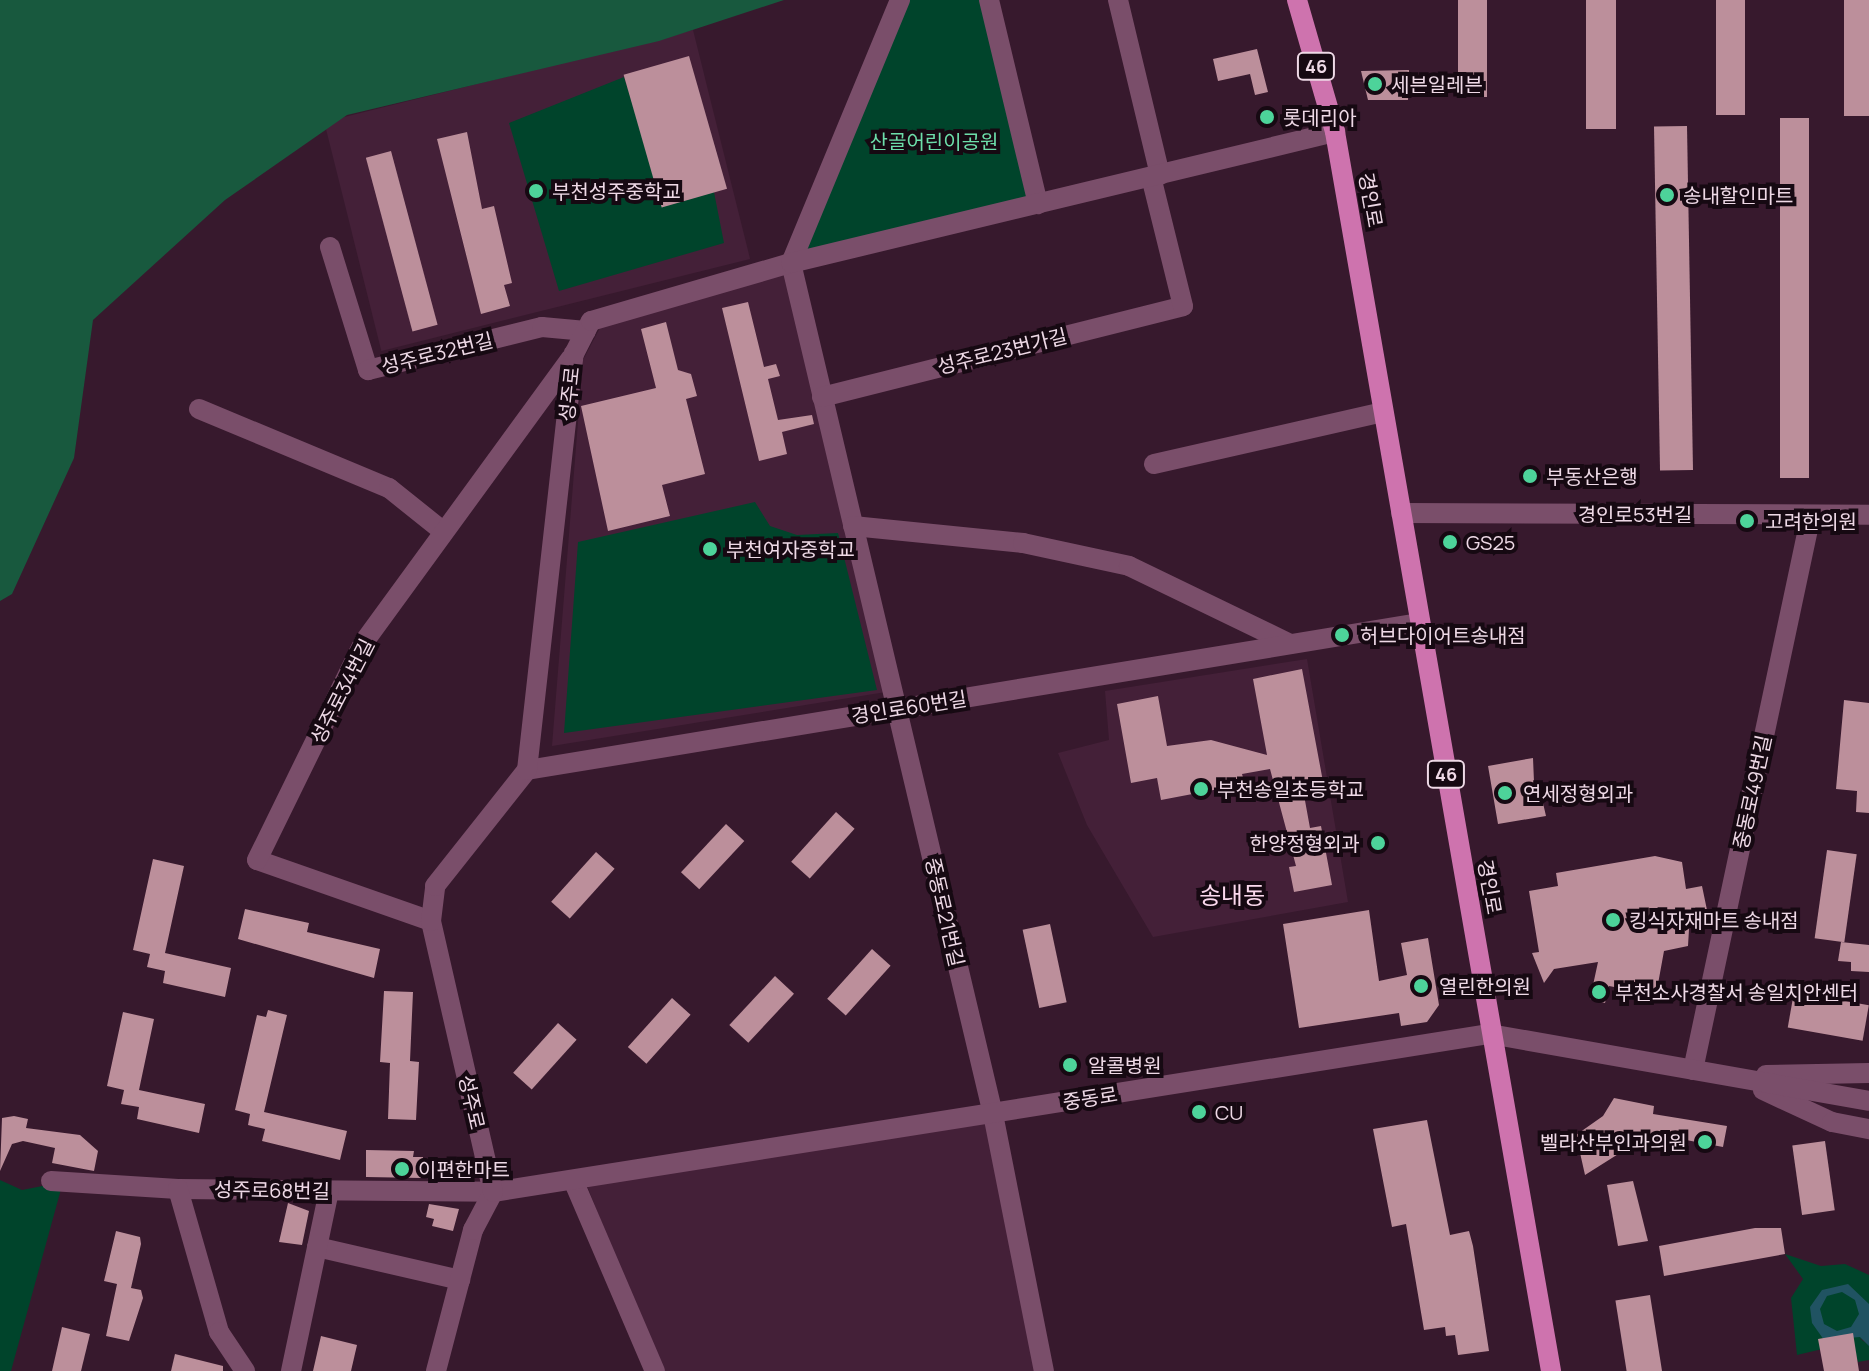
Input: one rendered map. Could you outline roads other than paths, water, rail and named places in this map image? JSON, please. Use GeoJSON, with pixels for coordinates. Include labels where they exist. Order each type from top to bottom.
{"type":"FeatureCollection","features":[{"type":"Feature","properties":{"kind":"main road","name":"경인로"},"geometry":{"type":"LineString","coordinates":[[1297,0],[1335,132],[1551,1371]]}},
{"type":"Feature","properties":{"kind":"street"},"geometry":{"type":"LineString","coordinates":[[791,263],[900,0]]}},
{"type":"Feature","properties":{"kind":"street"},"geometry":{"type":"LineString","coordinates":[[989,0],[1038,204]]}},
{"type":"Feature","properties":{"kind":"street"},"geometry":{"type":"LineString","coordinates":[[1118,0],[1155,176]]}},
{"type":"Feature","properties":{"kind":"street","name":"성주로"},"geometry":{"type":"LineString","coordinates":[[493,1192],[431,921],[435,886],[527,770],[574,354],[591,321],[613,311],[791,263],[1335,132]]}},
{"type":"Feature","properties":{"kind":"street","name":"성주로23번가길"},"geometry":{"type":"LineString","coordinates":[[822,397],[1183,306],[1155,176]]}},
{"type":"Feature","properties":{"kind":"street","name":"성주로32번길"},"geometry":{"type":"LineString","coordinates":[[330,247],[368,370],[542,327],[586,331]]}},
{"type":"Feature","properties":{"kind":"street","name":"중동로21번길"},"geometry":{"type":"LineString","coordinates":[[791,263],[993,1114],[1044,1371]]}},
{"type":"Feature","properties":{"kind":"street","name":"성주로34번길"},"geometry":{"type":"LineString","coordinates":[[431,921],[257,860],[364,642],[574,354]]}},
{"type":"Feature","properties":{"kind":"street"},"geometry":{"type":"LineString","coordinates":[[199,409],[389,488],[444,532]]}},
{"type":"Feature","properties":{"kind":"street"},"geometry":{"type":"LineString","coordinates":[[1154,464],[1383,412]]}},
{"type":"Feature","properties":{"kind":"street","name":"경인로53번길"},"geometry":{"type":"LineString","coordinates":[[1401,513],[1869,515]]}},
{"type":"Feature","properties":{"kind":"street","name":"중동로49번길"},"geometry":{"type":"LineString","coordinates":[[1693,1070],[1811,515]]}},
{"type":"Feature","properties":{"kind":"street"},"geometry":{"type":"LineString","coordinates":[[853,526],[1023,543],[1129,566],[1290,644]]}},
{"type":"Feature","properties":{"kind":"street","name":"경인로60번길"},"geometry":{"type":"LineString","coordinates":[[527,770],[1420,623]]}},
{"type":"Feature","properties":{"kind":"street","name":"중동로"},"geometry":{"type":"LineString","coordinates":[[493,1192],[1490,1034],[1869,1101]]}},
{"type":"Feature","properties":{"kind":"street","name":"중동로"},"geometry":{"type":"LineString","coordinates":[[1734,1077],[1843,1069],[1869,1073]]}},
{"type":"Feature","properties":{"kind":"street","name":"중동로"},"geometry":{"type":"LineString","coordinates":[[1734,1077],[1832,1122],[1869,1129]]}},
{"type":"Feature","properties":{"kind":"street"},"geometry":{"type":"LineString","coordinates":[[573,1180],[655,1371]]}},
{"type":"Feature","properties":{"kind":"street","name":"성주로68번길"},"geometry":{"type":"LineString","coordinates":[[51,1181],[178,1189],[493,1192]]}},
{"type":"Feature","properties":{"kind":"street"},"geometry":{"type":"LineString","coordinates":[[178,1189],[219,1332],[245,1371]]}},
{"type":"Feature","properties":{"kind":"street"},"geometry":{"type":"LineString","coordinates":[[291,1371],[329,1191]]}},
{"type":"Feature","properties":{"kind":"street"},"geometry":{"type":"LineString","coordinates":[[436,1371],[473,1230],[493,1192]]}},
{"type":"Feature","properties":{"kind":"street"},"geometry":{"type":"LineString","coordinates":[[317,1247],[460,1280]]}},
{"type":"Feature","properties":{"kind":"water"},"geometry":{"type":"Polygon","coordinates":[[[1848,1284],[1869,1304],[1869,1346],[1860,1337],[1824,1340],[1812,1323],[1810,1307],[1822,1290],[1848,1284]],[[1842,1292],[1827,1296],[1820,1309],[1824,1324],[1837,1331],[1851,1327],[1859,1314],[1855,1300],[1842,1292]]]}},
{"type":"Feature","properties":{"kind":"place","name":"세븐일레븐"},"geometry":{"type":"Point","coordinates":[1375,84]}},
{"type":"Feature","properties":{"kind":"place","name":"롯데리아"},"geometry":{"type":"Point","coordinates":[1267,117]}},
{"type":"Feature","properties":{"kind":"place","name":"부천성주중학교"},"geometry":{"type":"Point","coordinates":[536,191]}},
{"type":"Feature","properties":{"kind":"place","name":"송내할인마트"},"geometry":{"type":"Point","coordinates":[1667,195]}},
{"type":"Feature","properties":{"kind":"place","name":"부동산은행"},"geometry":{"type":"Point","coordinates":[1530,476]}},
{"type":"Feature","properties":{"kind":"place","name":"고려한의원"},"geometry":{"type":"Point","coordinates":[1747,521]}},
{"type":"Feature","properties":{"kind":"place","name":"GS25"},"geometry":{"type":"Point","coordinates":[1450,542]}},
{"type":"Feature","properties":{"kind":"place","name":"부천여자중학교"},"geometry":{"type":"Point","coordinates":[710,549]}},
{"type":"Feature","properties":{"kind":"place","name":"허브다이어트송내점"},"geometry":{"type":"Point","coordinates":[1342,635]}},
{"type":"Feature","properties":{"kind":"place","name":"부천송일초등학교"},"geometry":{"type":"Point","coordinates":[1201,789]}},
{"type":"Feature","properties":{"kind":"place","name":"연세정형외과"},"geometry":{"type":"Point","coordinates":[1505,793]}},
{"type":"Feature","properties":{"kind":"place","name":"한양정형외과"},"geometry":{"type":"Point","coordinates":[1378,843]}},
{"type":"Feature","properties":{"kind":"place","name":"킹식자재마트 송내점"},"geometry":{"type":"Point","coordinates":[1613,920]}},
{"type":"Feature","properties":{"kind":"place","name":"열린한의원"},"geometry":{"type":"Point","coordinates":[1421,986]}},
{"type":"Feature","properties":{"kind":"place","name":"부천소사경찰서 송일치안센터"},"geometry":{"type":"Point","coordinates":[1599,992]}},
{"type":"Feature","properties":{"kind":"place","name":"알콜병원"},"geometry":{"type":"Point","coordinates":[1070,1065]}},
{"type":"Feature","properties":{"kind":"place","name":"CU"},"geometry":{"type":"Point","coordinates":[1199,1112]}},
{"type":"Feature","properties":{"kind":"place","name":"벨라산부인과의원"},"geometry":{"type":"Point","coordinates":[1705,1142]}},
{"type":"Feature","properties":{"kind":"place","name":"이편한마트"},"geometry":{"type":"Point","coordinates":[402,1169]}},
{"type":"Feature","properties":{"kind":"district","name":"송내동"},"geometry":{"type":"Point","coordinates":[1232,895]}},
{"type":"Feature","properties":{"kind":"park label","name":"산골어린이공원"},"geometry":{"type":"Point","coordinates":[934,141]}}]}
